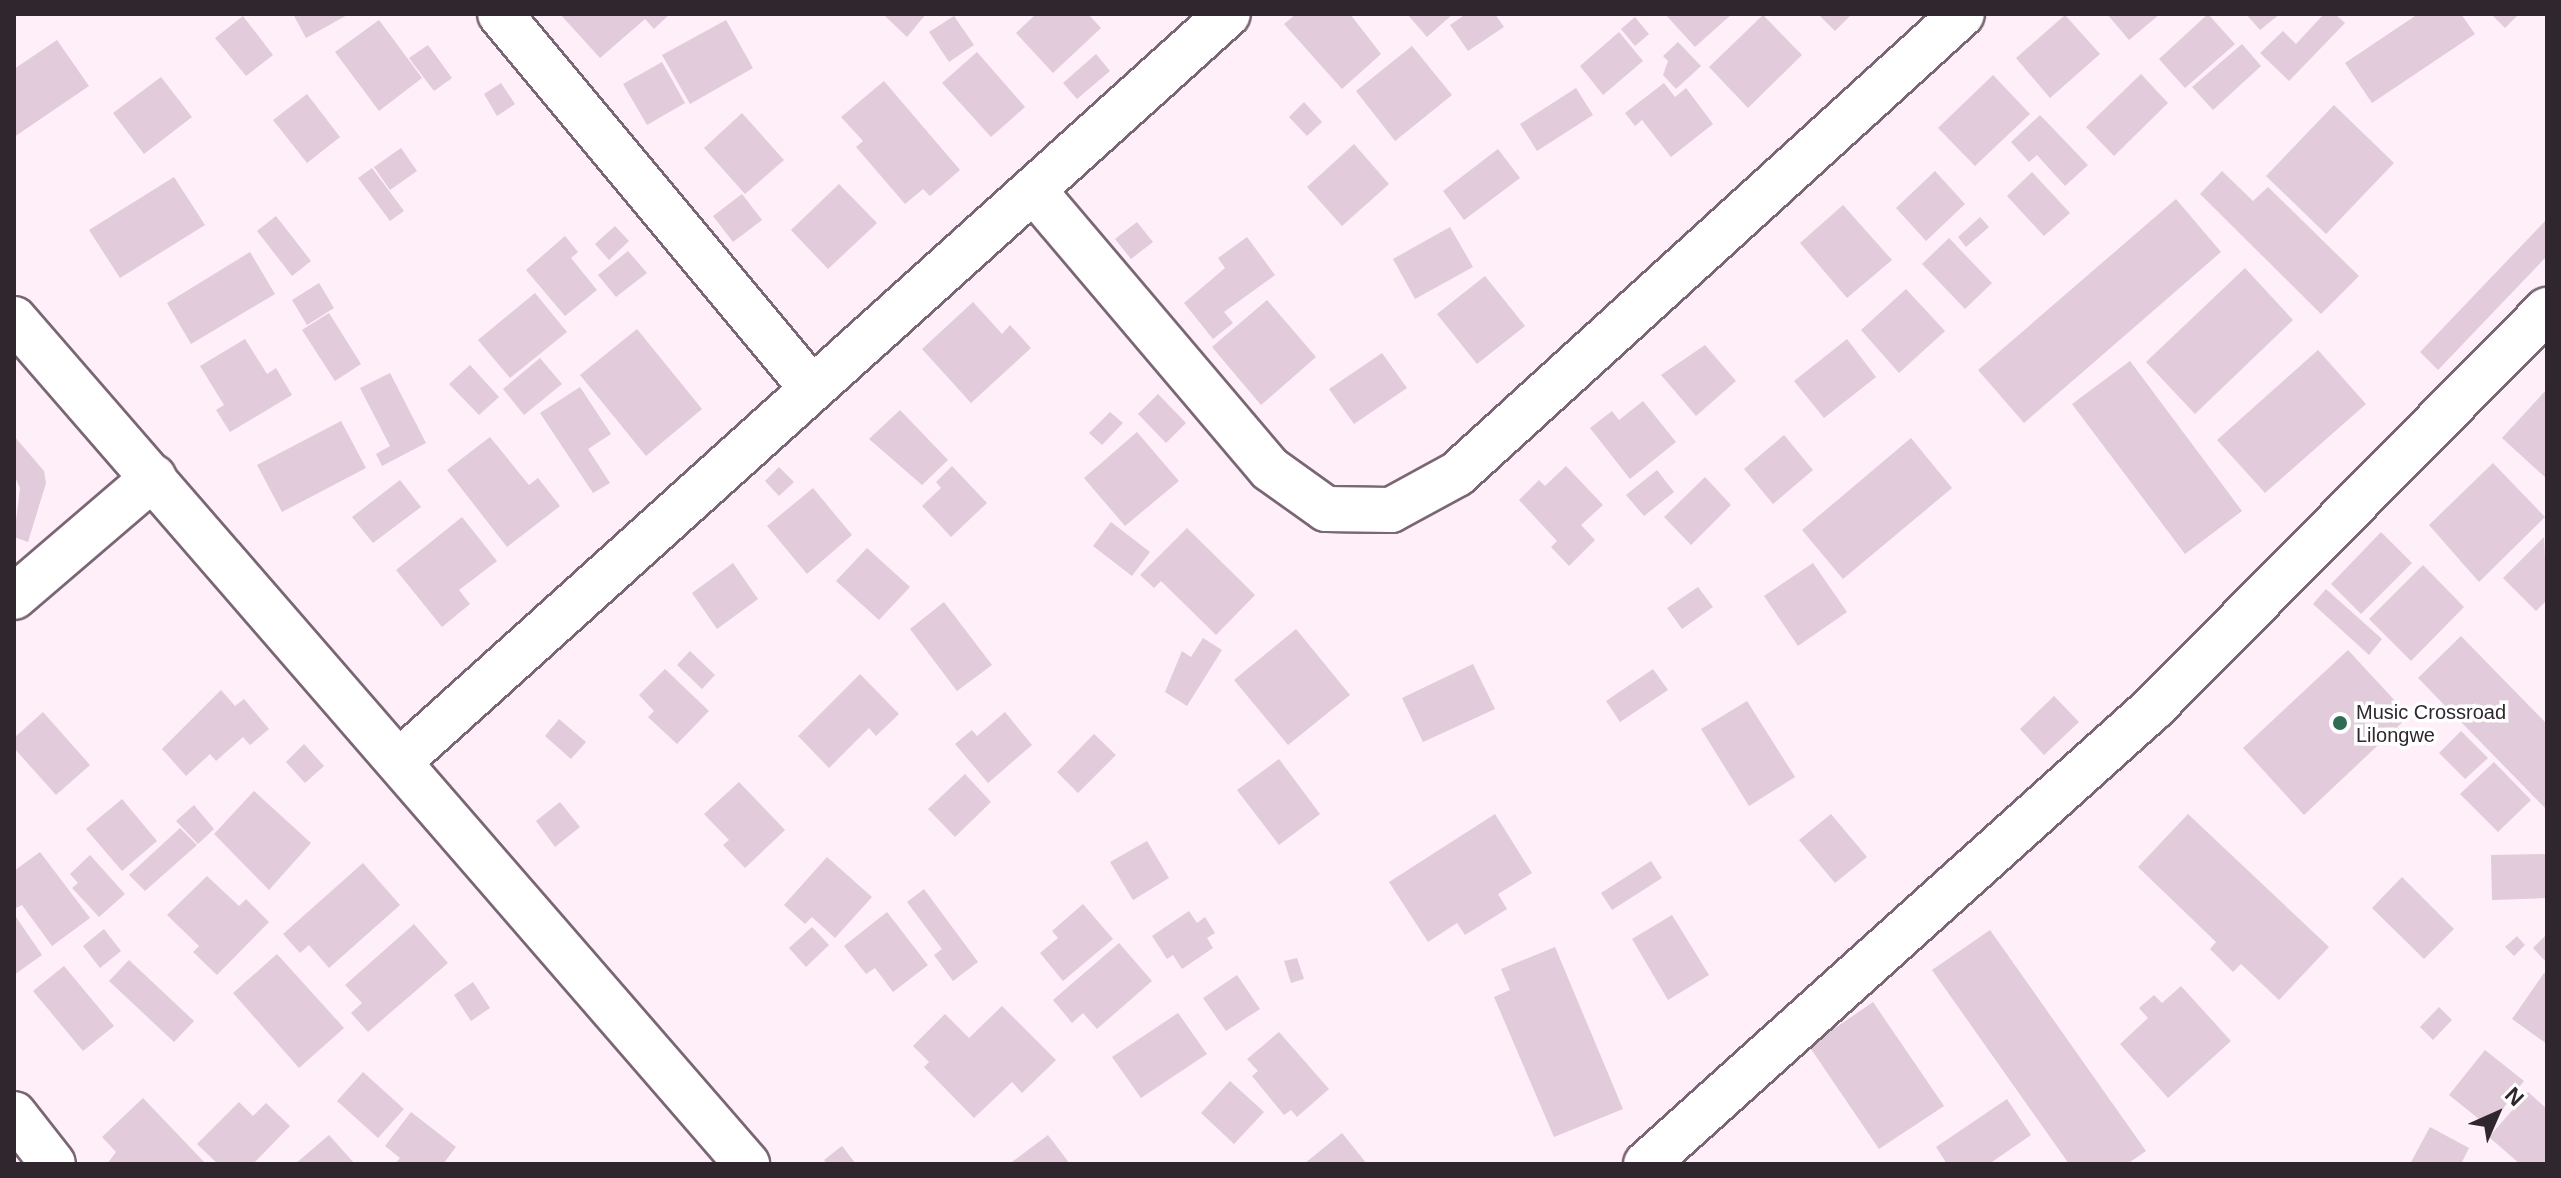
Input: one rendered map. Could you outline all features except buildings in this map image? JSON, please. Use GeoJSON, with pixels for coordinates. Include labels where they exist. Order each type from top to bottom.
{"type":"FeatureCollection","features":[{"type":"Feature","properties":{"kind":"street"},"geometry":{"type":"LineString","coordinates":[[500,14],[811,387]]}},
{"type":"Feature","properties":{"kind":"street"},"geometry":{"type":"LineString","coordinates":[[400,761],[811,387],[1035,192],[1228,14]]}},
{"type":"Feature","properties":{"kind":"street"},"geometry":{"type":"LineString","coordinates":[[1035,192],[1270,469],[1326,509],[1391,510],[1457,474],[1962,14]]}},
{"type":"Feature","properties":{"kind":"street"},"geometry":{"type":"LineString","coordinates":[[1646,1164],[2154,707],[2547,310]]}},
{"type":"Feature","properties":{"kind":"street"},"geometry":{"type":"LineString","coordinates":[[14,319],[747,1164]]}},
{"type":"Feature","properties":{"kind":"street"},"geometry":{"type":"LineString","coordinates":[[14,597],[154,477]]}},
{"type":"Feature","properties":{"kind":"street"},"geometry":{"type":"LineString","coordinates":[[14,1114],[53,1164]]}},
{"type":"Feature","properties":{"kind":"place","name":"Music Crossroad Lilongwe"},"geometry":{"type":"Point","coordinates":[2340,723]}}]}
